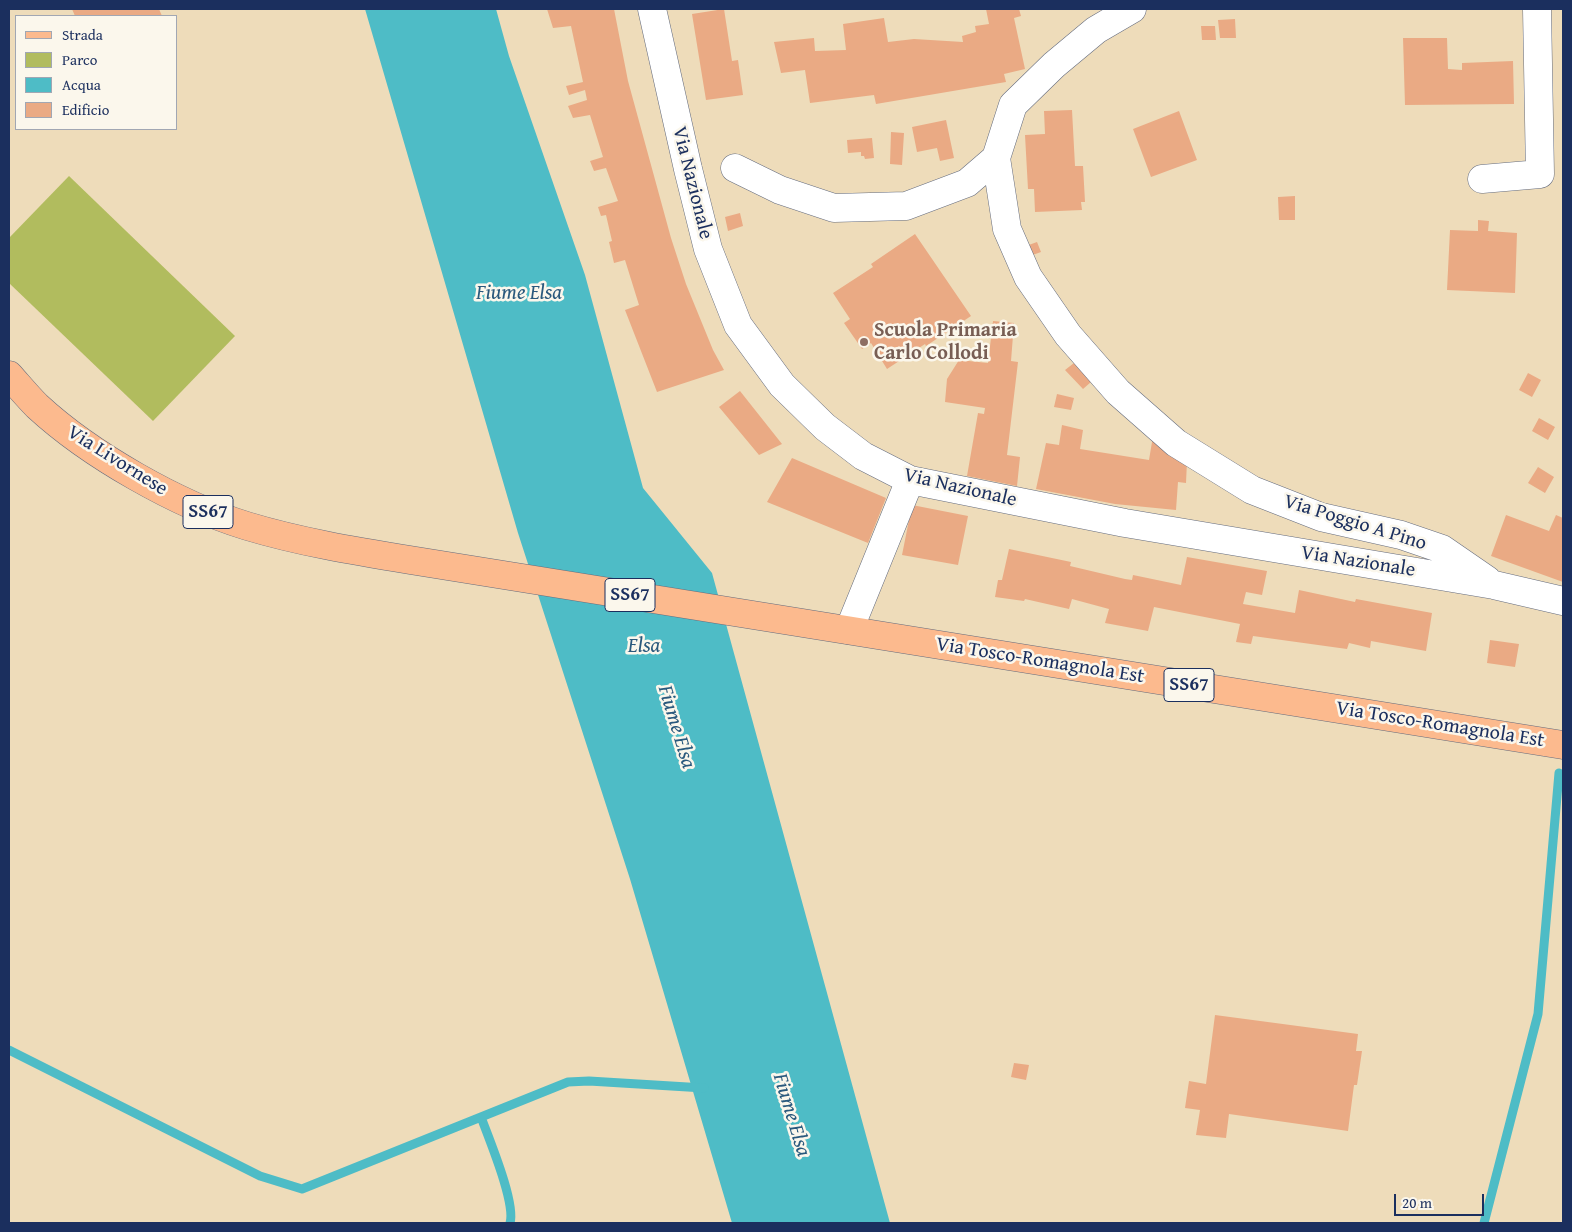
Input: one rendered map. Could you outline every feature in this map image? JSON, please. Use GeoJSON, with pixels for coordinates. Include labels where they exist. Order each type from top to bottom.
{"type":"FeatureCollection","features":[{"type":"Feature","properties":{"kind":"main road","name":"Via Livornese"},"geometry":{"type":"LineString","coordinates":[[9,375],[37,406],[73,435],[131,473],[207,512],[246,526],[327,546],[814,624]]}},
{"type":"Feature","properties":{"kind":"main road","name":"Via Tosco-Romagnola Est"},"geometry":{"type":"LineString","coordinates":[[814,624],[1563,745]]}},
{"type":"Feature","properties":{"kind":"street","name":"Via Nazionale"},"geometry":{"type":"LineString","coordinates":[[652,9],[708,248],[738,325],[782,385],[825,427],[863,456],[910,480],[1125,523],[1494,585],[1563,601]]}},
{"type":"Feature","properties":{"kind":"street","name":"Via Poggio A Pino"},"geometry":{"type":"LineString","coordinates":[[1132,9],[1094,20],[1054,65],[1013,105],[996,158],[1007,229],[1028,276],[1068,335],[1118,392],[1176,443],[1252,490],[1321,517],[1401,535],[1442,549],[1494,585]]}},
{"type":"Feature","properties":{"kind":"street"},"geometry":{"type":"LineString","coordinates":[[1482,179],[1540,174],[1537,9]]}},
{"type":"Feature","properties":{"kind":"street"},"geometry":{"type":"LineString","coordinates":[[735,168],[780,190],[834,208],[906,206],[967,183],[996,158]]}},
{"type":"Feature","properties":{"kind":"street"},"geometry":{"type":"LineString","coordinates":[[849,630],[910,480]]}},
{"type":"Feature","properties":{"kind":"green space"},"geometry":{"type":"Polygon","coordinates":[[[69,176],[235,336],[153,421],[9,283],[9,238],[69,176]]]}},
{"type":"Feature","properties":{"kind":"water"},"geometry":{"type":"Polygon","coordinates":[[[365,9],[496,9],[509,56],[585,275],[643,488],[712,573],[890,1223],[732,1223],[630,879],[518,533],[365,9]]]}},
{"type":"Feature","properties":{"kind":"building"},"geometry":{"type":"Polygon","coordinates":[[[72,9],[159,9],[162,15],[75,15],[72,9]]]}},
{"type":"Feature","properties":{"kind":"building"},"geometry":{"type":"Polygon","coordinates":[[[547,9],[614,9],[628,81],[671,238],[686,284],[713,350],[724,370],[657,392],[625,310],[639,305],[625,260],[614,263],[609,242],[612,241],[606,215],[601,216],[598,207],[618,201],[606,168],[594,171],[590,161],[603,157],[590,115],[573,118],[568,106],[587,100],[585,90],[569,95],[566,86],[583,82],[571,26],[553,28],[547,9]]]}},
{"type":"Feature","properties":{"kind":"building"},"geometry":{"type":"Polygon","coordinates":[[[724,9],[732,61],[738,60],[743,95],[706,100],[692,14],[724,9]]]}},
{"type":"Feature","properties":{"kind":"building"},"geometry":{"type":"Polygon","coordinates":[[[986,9],[1019,9],[1021,16],[1014,18],[1025,69],[1004,74],[1006,82],[876,104],[874,95],[810,103],[805,70],[781,73],[774,42],[814,38],[815,51],[846,50],[843,24],[884,18],[888,42],[914,39],[963,42],[962,36],[976,32],[975,26],[989,24],[986,9]]]}},
{"type":"Feature","properties":{"kind":"building"},"geometry":{"type":"Polygon","coordinates":[[[1235,19],[1236,38],[1220,38],[1218,20],[1235,19]]]}},
{"type":"Feature","properties":{"kind":"building"},"geometry":{"type":"Polygon","coordinates":[[[1201,26],[1215,26],[1216,40],[1202,40],[1201,26]]]}},
{"type":"Feature","properties":{"kind":"building"},"geometry":{"type":"Polygon","coordinates":[[[1403,38],[1447,38],[1448,69],[1462,70],[1462,63],[1513,61],[1514,104],[1405,105],[1403,38]]]}},
{"type":"Feature","properties":{"kind":"building"},"geometry":{"type":"Polygon","coordinates":[[[1072,110],[1075,166],[1083,166],[1085,202],[1081,202],[1082,210],[1035,212],[1034,189],[1028,189],[1025,135],[1045,134],[1044,111],[1072,110]]]}},
{"type":"Feature","properties":{"kind":"building"},"geometry":{"type":"Polygon","coordinates":[[[1179,111],[1197,160],[1151,177],[1133,129],[1179,111]]]}},
{"type":"Feature","properties":{"kind":"building"},"geometry":{"type":"Polygon","coordinates":[[[946,120],[954,158],[940,161],[937,148],[917,152],[912,127],[946,120]]]}},
{"type":"Feature","properties":{"kind":"building"},"geometry":{"type":"Polygon","coordinates":[[[891,132],[904,133],[902,165],[890,164],[891,132]]]}},
{"type":"Feature","properties":{"kind":"building"},"geometry":{"type":"Polygon","coordinates":[[[872,138],[874,158],[865,159],[864,156],[861,156],[861,152],[848,153],[847,140],[872,138]]]}},
{"type":"Feature","properties":{"kind":"building"},"geometry":{"type":"Polygon","coordinates":[[[1295,196],[1295,220],[1279,220],[1278,197],[1295,196]]]}},
{"type":"Feature","properties":{"kind":"building"},"geometry":{"type":"Polygon","coordinates":[[[740,213],[743,226],[728,231],[725,217],[740,213]]]}},
{"type":"Feature","properties":{"kind":"building"},"geometry":{"type":"Polygon","coordinates":[[[1478,220],[1489,221],[1488,231],[1517,233],[1515,293],[1447,290],[1450,230],[1478,231],[1478,220]]]}},
{"type":"Feature","properties":{"kind":"building"},"geometry":{"type":"Polygon","coordinates":[[[915,234],[971,316],[887,369],[871,343],[862,349],[844,323],[850,319],[833,293],[873,267],[871,264],[915,234]]]}},
{"type":"Feature","properties":{"kind":"building"},"geometry":{"type":"Polygon","coordinates":[[[1037,242],[1041,252],[1030,256],[1026,246],[1037,242]]]}},
{"type":"Feature","properties":{"kind":"building"},"geometry":{"type":"Polygon","coordinates":[[[993,321],[1014,323],[1011,361],[1018,362],[1007,455],[1020,457],[1017,486],[967,476],[978,413],[984,414],[985,408],[945,402],[947,379],[959,360],[988,363],[993,321]]]}},
{"type":"Feature","properties":{"kind":"building"},"geometry":{"type":"Polygon","coordinates":[[[1074,363],[1091,382],[1083,389],[1065,370],[1074,363]]]}},
{"type":"Feature","properties":{"kind":"building"},"geometry":{"type":"Polygon","coordinates":[[[1528,373],[1541,380],[1532,397],[1519,390],[1528,373]]]}},
{"type":"Feature","properties":{"kind":"building"},"geometry":{"type":"Polygon","coordinates":[[[740,391],[782,444],[759,455],[719,407],[740,391]]]}},
{"type":"Feature","properties":{"kind":"building"},"geometry":{"type":"Polygon","coordinates":[[[1057,394],[1074,398],[1071,410],[1054,407],[1057,394]]]}},
{"type":"Feature","properties":{"kind":"building"},"geometry":{"type":"Polygon","coordinates":[[[1539,418],[1555,427],[1548,440],[1532,431],[1539,418]]]}},
{"type":"Feature","properties":{"kind":"building"},"geometry":{"type":"Polygon","coordinates":[[[1062,425],[1083,430],[1080,449],[1149,460],[1153,436],[1187,461],[1186,483],[1178,482],[1176,510],[1115,504],[1036,489],[1046,443],[1059,445],[1062,425]]]}},
{"type":"Feature","properties":{"kind":"building"},"geometry":{"type":"Polygon","coordinates":[[[792,458],[886,498],[868,543],[767,502],[792,458]]]}},
{"type":"Feature","properties":{"kind":"building"},"geometry":{"type":"Polygon","coordinates":[[[1538,467],[1554,477],[1545,493],[1528,483],[1538,467]]]}},
{"type":"Feature","properties":{"kind":"building"},"geometry":{"type":"Polygon","coordinates":[[[912,505],[968,516],[958,565],[902,555],[912,505]]]}},
{"type":"Feature","properties":{"kind":"building"},"geometry":{"type":"Polygon","coordinates":[[[1506,515],[1549,531],[1556,515],[1563,518],[1563,582],[1491,556],[1506,515]]]}},
{"type":"Feature","properties":{"kind":"building"},"geometry":{"type":"Polygon","coordinates":[[[1009,549],[1071,562],[1070,566],[1125,579],[1132,580],[1133,575],[1181,585],[1187,557],[1267,571],[1262,595],[1246,592],[1243,604],[1295,613],[1299,590],[1355,602],[1356,599],[1432,613],[1426,651],[1371,641],[1370,648],[1349,643],[1347,649],[1253,636],[1251,644],[1236,642],[1240,624],[1154,607],[1148,631],[1105,623],[1109,609],[1072,599],[1069,609],[1025,599],[1024,601],[995,597],[998,580],[1002,580],[1009,549]]]}},
{"type":"Feature","properties":{"kind":"building"},"geometry":{"type":"Polygon","coordinates":[[[1490,640],[1519,644],[1515,667],[1487,663],[1490,640]]]}},
{"type":"Feature","properties":{"kind":"building"},"geometry":{"type":"Polygon","coordinates":[[[1215,1015],[1358,1034],[1356,1051],[1362,1051],[1357,1085],[1354,1085],[1348,1131],[1229,1114],[1226,1138],[1196,1135],[1200,1110],[1185,1108],[1189,1081],[1206,1084],[1215,1015]]]}},
{"type":"Feature","properties":{"kind":"building"},"geometry":{"type":"Polygon","coordinates":[[[1014,1063],[1029,1065],[1026,1080],[1011,1077],[1014,1063]]]}},
{"type":"Feature","properties":{"kind":"waterway"},"geometry":{"type":"LineString","coordinates":[[1484,1223],[1538,1014],[1559,773]]}},
{"type":"Feature","properties":{"kind":"waterway"},"geometry":{"type":"LineString","coordinates":[[9,1050],[260,1176],[302,1189],[568,1082],[589,1081],[704,1088]]}},
{"type":"Feature","properties":{"kind":"waterway"},"geometry":{"type":"LineString","coordinates":[[481,1117],[506,1186],[511,1214],[510,1223]]}},
{"type":"Feature","properties":{"kind":"place","name":"Scuola Primaria Carlo Collodi"},"geometry":{"type":"Point","coordinates":[864,342]}},
{"type":"Feature","properties":{"kind":"water label","name":"Fiume Elsa"},"geometry":{"type":"Point","coordinates":[519,294]}},
{"type":"Feature","properties":{"kind":"water label","name":"Elsa"},"geometry":{"type":"Point","coordinates":[644,647]}},
{"type":"Feature","properties":{"kind":"water label","name":"Fiume Elsa"},"geometry":{"type":"Point","coordinates":[676,727]}},
{"type":"Feature","properties":{"kind":"water label","name":"Fiume Elsa"},"geometry":{"type":"Point","coordinates":[791,1115]}}]}
